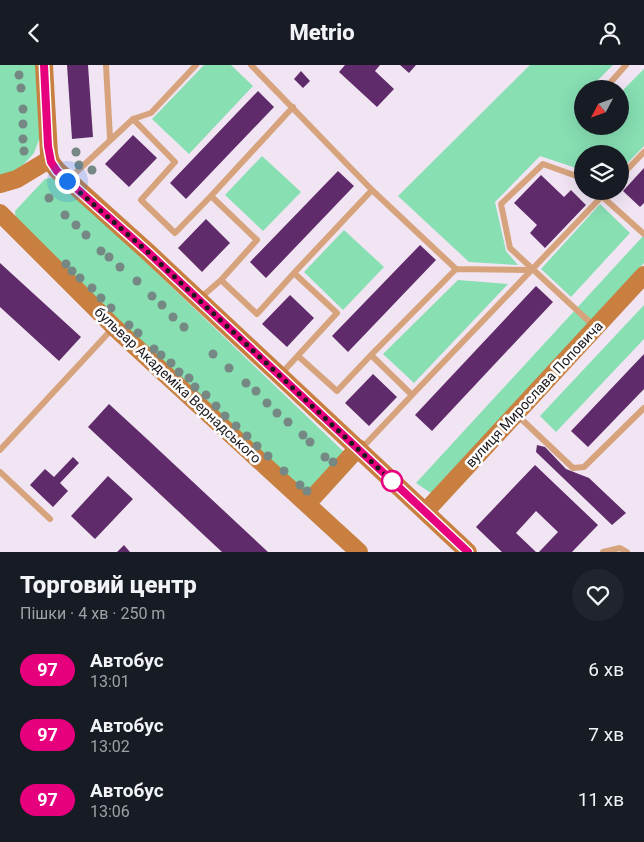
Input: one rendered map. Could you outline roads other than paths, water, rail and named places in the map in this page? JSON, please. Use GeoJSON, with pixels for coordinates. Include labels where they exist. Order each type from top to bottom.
{"type":"FeatureCollection","features":[{"type":"Feature","properties":{"kind":"main road"},"geometry":{"type":"LineString","coordinates":[[44,65],[48,146],[50,159],[57,171],[199,299],[468,552]]}},
{"type":"Feature","properties":{"kind":"main road"},"geometry":{"type":"LineString","coordinates":[[0,184],[17,179],[50,159]]}},
{"type":"Feature","properties":{"kind":"main road","name":"бульвар Академіка Вернадського"},"geometry":{"type":"LineString","coordinates":[[0,213],[114,327],[359,552]]}},
{"type":"Feature","properties":{"kind":"main road","name":"вулиця Мирослава Поповича"},"geometry":{"type":"LineString","coordinates":[[425,512],[644,275]]}},
{"type":"Feature","properties":{"kind":"main road"},"geometry":{"type":"LineString","coordinates":[[307,504],[359,449]]}},
{"type":"Feature","properties":{"kind":"lane"},"geometry":{"type":"LineString","coordinates":[[106,65],[110,138]]}},
{"type":"Feature","properties":{"kind":"lane"},"geometry":{"type":"LineString","coordinates":[[67,181],[110,138],[133,119],[151,113],[196,65]]}},
{"type":"Feature","properties":{"kind":"lane"},"geometry":{"type":"LineString","coordinates":[[251,65],[372,189],[456,269],[532,270]]}},
{"type":"Feature","properties":{"kind":"lane"},"geometry":{"type":"LineString","coordinates":[[613,80],[626,65]]}},
{"type":"Feature","properties":{"kind":"lane"},"geometry":{"type":"LineString","coordinates":[[133,119],[175,162],[141,200],[175,233],[293,107]]}},
{"type":"Feature","properties":{"kind":"lane"},"geometry":{"type":"LineString","coordinates":[[629,168],[644,152]]}},
{"type":"Feature","properties":{"kind":"lane"},"geometry":{"type":"LineString","coordinates":[[574,175],[543,164],[501,204],[510,248],[596,328]]}},
{"type":"Feature","properties":{"kind":"lane"},"geometry":{"type":"LineString","coordinates":[[221,280],[257,314],[372,189]]}},
{"type":"Feature","properties":{"kind":"lane"},"geometry":{"type":"LineString","coordinates":[[199,299],[221,280],[257,241],[211,196]]}},
{"type":"Feature","properties":{"kind":"lane"},"geometry":{"type":"LineString","coordinates":[[359,449],[598,200]]}},
{"type":"Feature","properties":{"kind":"lane"},"geometry":{"type":"LineString","coordinates":[[610,200],[644,234]]}},
{"type":"Feature","properties":{"kind":"lane"},"geometry":{"type":"LineString","coordinates":[[298,356],[337,391],[456,269]]}},
{"type":"Feature","properties":{"kind":"lane"},"geometry":{"type":"LineString","coordinates":[[280,375],[337,313],[294,273]]}},
{"type":"Feature","properties":{"kind":"lane"},"geometry":{"type":"LineString","coordinates":[[0,450],[114,327]]}},
{"type":"Feature","properties":{"kind":"lane"},"geometry":{"type":"LineString","coordinates":[[371,355],[412,395]]}},
{"type":"Feature","properties":{"kind":"lane"},"geometry":{"type":"LineString","coordinates":[[516,414],[573,468],[584,467],[644,408]]}},
{"type":"Feature","properties":{"kind":"lane"},"geometry":{"type":"LineString","coordinates":[[0,472],[50,519]]}},
{"type":"Feature","properties":{"kind":"lane"},"geometry":{"type":"LineString","coordinates":[[603,552],[620,548],[627,552]]}}]}
